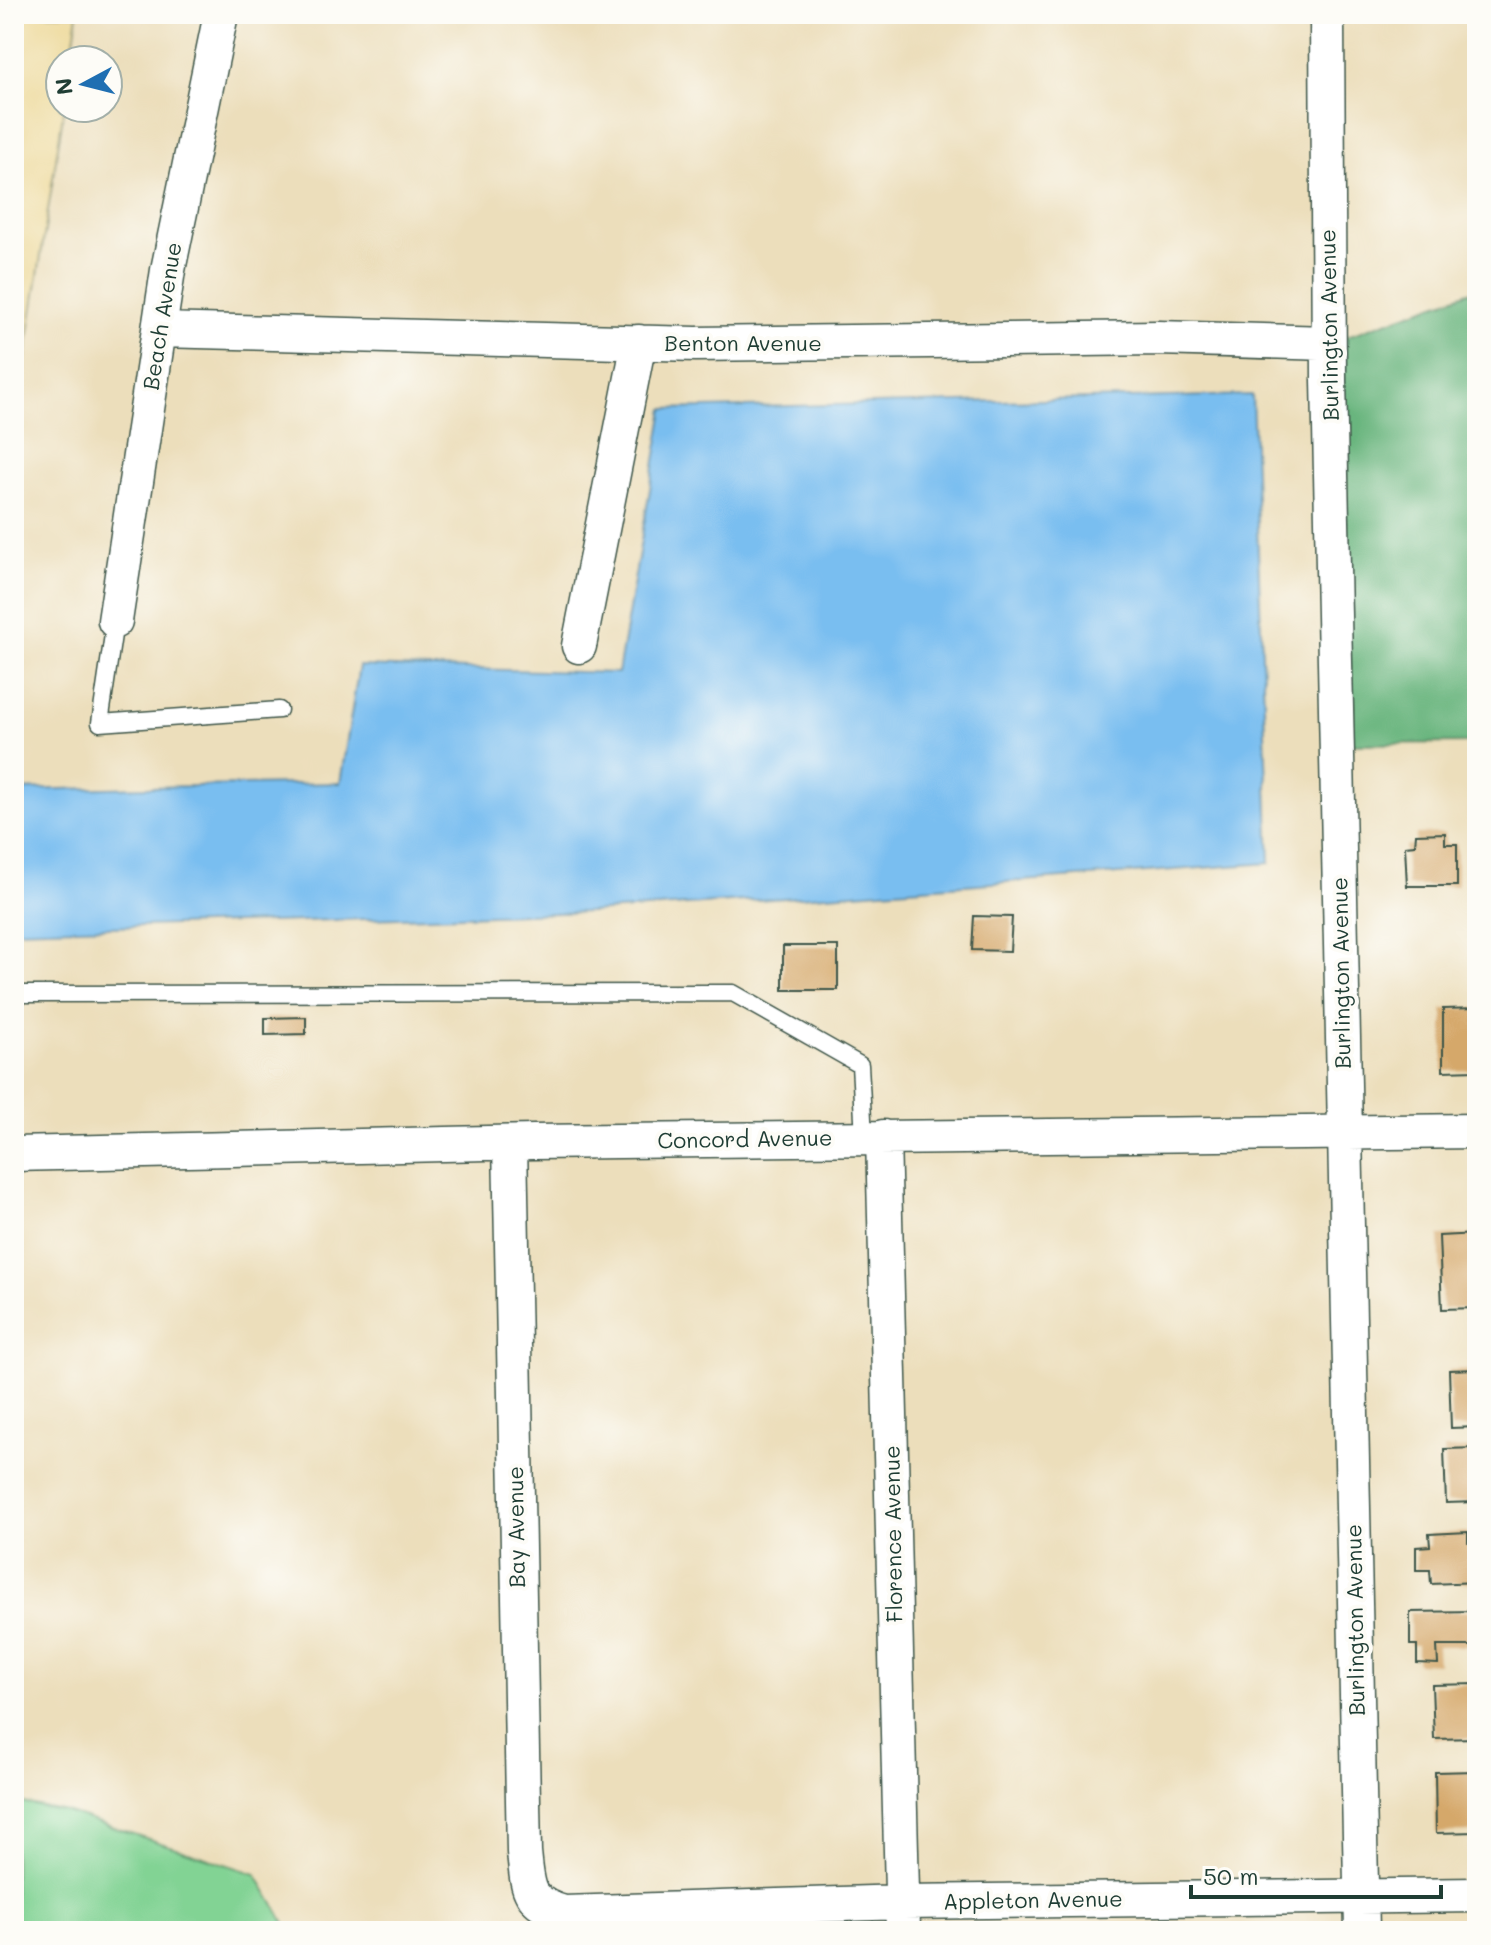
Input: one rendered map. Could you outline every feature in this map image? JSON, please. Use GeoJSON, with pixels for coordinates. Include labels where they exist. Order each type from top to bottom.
{"type":"FeatureCollection","features":[{"type":"Feature","properties":{"kind":"street","name":"Beach Avenue"},"geometry":{"type":"LineString","coordinates":[[115,621],[185,181],[221,14]]}},
{"type":"Feature","properties":{"kind":"street","name":"Burlington Avenue"},"geometry":{"type":"LineString","coordinates":[[1327,14],[1328,343],[1362,1931]]}},
{"type":"Feature","properties":{"kind":"street","name":"Benton Avenue"},"geometry":{"type":"LineString","coordinates":[[159,330],[639,342],[1158,338],[1328,343]]}},
{"type":"Feature","properties":{"kind":"street"},"geometry":{"type":"LineString","coordinates":[[579,646],[639,342]]}},
{"type":"Feature","properties":{"kind":"street","name":"Concord Avenue"},"geometry":{"type":"LineString","coordinates":[[14,1154],[873,1137],[1477,1131]]}},
{"type":"Feature","properties":{"kind":"street","name":"Florence Avenue"},"geometry":{"type":"LineString","coordinates":[[873,1137],[903,1916]]}},
{"type":"Feature","properties":{"kind":"street","name":"Bay Avenue"},"geometry":{"type":"LineString","coordinates":[[510,1143],[524,1852],[527,1882],[541,1906]]}},
{"type":"Feature","properties":{"kind":"street","name":"Appleton Avenue"},"geometry":{"type":"LineString","coordinates":[[541,1906],[564,1913],[903,1916],[1477,1895]]}},
{"type":"Feature","properties":{"kind":"lane"},"geometry":{"type":"LineString","coordinates":[[115,621],[100,723],[279,710]]}},
{"type":"Feature","properties":{"kind":"lane"},"geometry":{"type":"LineString","coordinates":[[14,994],[733,993],[860,1065],[873,1137]]}},
{"type":"Feature","properties":{"kind":"green space"},"geometry":{"type":"Polygon","coordinates":[[[1477,289],[1477,743],[1337,744],[1328,343],[1477,289]]]}},
{"type":"Feature","properties":{"kind":"green space"},"geometry":{"type":"Polygon","coordinates":[[[14,1801],[66,1812],[256,1874],[290,1931],[14,1931],[14,1801]]]}},
{"type":"Feature","properties":{"kind":"sand"},"geometry":{"type":"Polygon","coordinates":[[[14,14],[78,14],[73,44],[44,44],[44,124],[62,124],[14,429],[14,14]]]}},
{"type":"Feature","properties":{"kind":"water"},"geometry":{"type":"Polygon","coordinates":[[[1252,395],[1270,863],[590,912],[14,930],[14,790],[340,783],[359,666],[618,673],[664,409],[1252,395]]]}},
{"type":"Feature","properties":{"kind":"building"},"geometry":{"type":"Polygon","coordinates":[[[1445,833],[1445,844],[1457,844],[1457,886],[1407,886],[1405,846],[1415,845],[1416,834],[1445,833]]]}},
{"type":"Feature","properties":{"kind":"building"},"geometry":{"type":"Polygon","coordinates":[[[974,916],[1012,917],[1010,951],[972,950],[974,916]]]}},
{"type":"Feature","properties":{"kind":"building"},"geometry":{"type":"Polygon","coordinates":[[[783,946],[838,946],[838,990],[783,990],[783,946]]]}},
{"type":"Feature","properties":{"kind":"building"},"geometry":{"type":"Polygon","coordinates":[[[1477,1008],[1477,1070],[1443,1071],[1443,1009],[1477,1008]]]}},
{"type":"Feature","properties":{"kind":"building"},"geometry":{"type":"Polygon","coordinates":[[[306,1017],[306,1034],[265,1035],[265,1018],[306,1017]]]}},
{"type":"Feature","properties":{"kind":"building"},"geometry":{"type":"Polygon","coordinates":[[[1477,1234],[1477,1308],[1442,1309],[1439,1236],[1477,1234]]]}},
{"type":"Feature","properties":{"kind":"building"},"geometry":{"type":"Polygon","coordinates":[[[1477,1369],[1477,1427],[1451,1428],[1449,1370],[1477,1369]]]}},
{"type":"Feature","properties":{"kind":"building"},"geometry":{"type":"Polygon","coordinates":[[[1477,1448],[1477,1502],[1446,1503],[1444,1449],[1477,1448]]]}},
{"type":"Feature","properties":{"kind":"building"},"geometry":{"type":"Polygon","coordinates":[[[1468,1532],[1468,1542],[1477,1541],[1477,1582],[1431,1584],[1430,1570],[1416,1570],[1416,1547],[1430,1546],[1429,1534],[1468,1532]]]}},
{"type":"Feature","properties":{"kind":"building"},"geometry":{"type":"Polygon","coordinates":[[[1476,1611],[1476,1646],[1437,1646],[1438,1664],[1417,1663],[1417,1645],[1410,1645],[1410,1612],[1476,1611]]]}},
{"type":"Feature","properties":{"kind":"building"},"geometry":{"type":"Polygon","coordinates":[[[1477,1684],[1477,1738],[1434,1739],[1432,1685],[1477,1684]]]}},
{"type":"Feature","properties":{"kind":"building"},"geometry":{"type":"Polygon","coordinates":[[[1477,1771],[1477,1832],[1436,1833],[1435,1772],[1477,1771]]]}}]}
